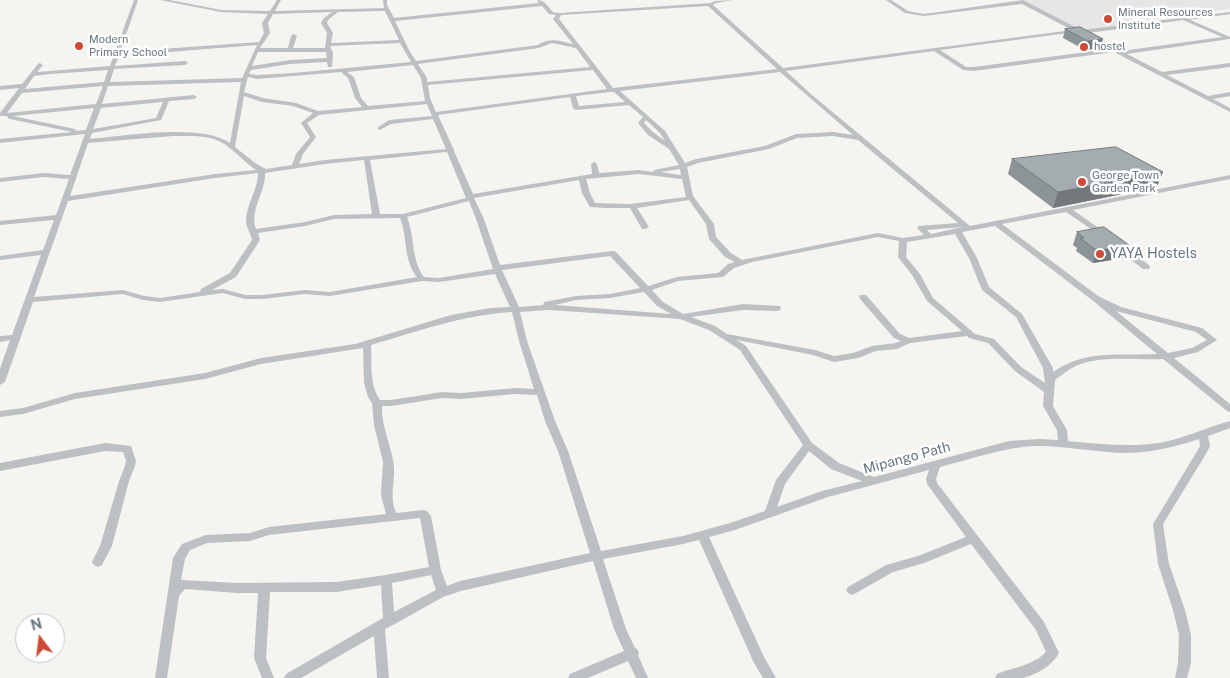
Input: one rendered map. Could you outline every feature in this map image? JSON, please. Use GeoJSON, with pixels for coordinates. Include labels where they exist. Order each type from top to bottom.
{"type":"FeatureCollection","features":[{"type":"Feature","properties":{"kind":"street"},"geometry":{"type":"LineString","coordinates":[[0,382],[86,141],[85,132],[98,106],[136,0]]}},
{"type":"Feature","properties":{"kind":"street"},"geometry":{"type":"LineString","coordinates":[[162,0],[215,10],[272,13],[338,11],[386,4],[413,64],[424,78],[429,102],[469,198],[480,219],[498,270],[515,308],[540,392],[563,451],[620,629],[633,653],[642,678]]}},
{"type":"Feature","properties":{"kind":"street"},"geometry":{"type":"LineString","coordinates":[[232,148],[246,78],[256,50],[267,33],[265,24],[279,0]]}},
{"type":"Feature","properties":{"kind":"street"},"geometry":{"type":"LineString","coordinates":[[393,20],[542,2],[551,13],[559,14],[731,0]]}},
{"type":"Feature","properties":{"kind":"street"},"geometry":{"type":"LineString","coordinates":[[888,0],[907,12],[924,15],[1021,1],[1230,110]]}},
{"type":"Feature","properties":{"kind":"street"},"geometry":{"type":"LineString","coordinates":[[707,3],[780,70],[964,228],[985,288],[1019,316],[1048,368],[1050,379],[1048,406],[1062,430],[1064,444]]}},
{"type":"Feature","properties":{"kind":"street"},"geometry":{"type":"LineString","coordinates":[[331,73],[327,47],[330,32],[325,21],[338,11]]}},
{"type":"Feature","properties":{"kind":"street"},"geometry":{"type":"LineString","coordinates":[[380,128],[389,122],[531,99],[614,91],[1230,13]]}},
{"type":"Feature","properties":{"kind":"street"},"geometry":{"type":"LineString","coordinates":[[559,14],[556,19],[593,68],[614,91],[653,121],[663,132],[683,166],[684,178],[691,198],[710,224],[712,236],[728,255],[741,263]]}},
{"type":"Feature","properties":{"kind":"street"},"geometry":{"type":"LineString","coordinates":[[1183,19],[1229,39]]}},
{"type":"Feature","properties":{"kind":"street"},"geometry":{"type":"LineString","coordinates":[[290,51],[294,36]]}},
{"type":"Feature","properties":{"kind":"street"},"geometry":{"type":"LineString","coordinates":[[1121,53],[1229,39]]}},
{"type":"Feature","properties":{"kind":"street"},"geometry":{"type":"LineString","coordinates":[[256,50],[290,51],[403,41]]}},
{"type":"Feature","properties":{"kind":"street"},"geometry":{"type":"LineString","coordinates":[[0,88],[22,89],[331,73],[413,64],[539,46],[544,42],[553,41],[577,47]]}},
{"type":"Feature","properties":{"kind":"street"},"geometry":{"type":"LineString","coordinates":[[118,54],[261,43]]}},
{"type":"Feature","properties":{"kind":"street"},"geometry":{"type":"LineString","coordinates":[[934,50],[965,68],[974,69],[1114,50]]}},
{"type":"Feature","properties":{"kind":"street"},"geometry":{"type":"LineString","coordinates":[[250,68],[290,62],[330,60]]}},
{"type":"Feature","properties":{"kind":"street"},"geometry":{"type":"LineString","coordinates":[[32,75],[50,72],[185,63]]}},
{"type":"Feature","properties":{"kind":"street"},"geometry":{"type":"LineString","coordinates":[[1,115],[40,65]]}},
{"type":"Feature","properties":{"kind":"street"},"geometry":{"type":"LineString","coordinates":[[1160,74],[1230,65]]}},
{"type":"Feature","properties":{"kind":"street"},"geometry":{"type":"LineString","coordinates":[[425,84],[593,68]]}},
{"type":"Feature","properties":{"kind":"street"},"geometry":{"type":"LineString","coordinates":[[344,72],[351,78],[358,98],[366,107]]}},
{"type":"Feature","properties":{"kind":"street"},"geometry":{"type":"LineString","coordinates":[[242,93],[262,100],[294,104],[317,113],[429,102]]}},
{"type":"Feature","properties":{"kind":"street"},"geometry":{"type":"LineString","coordinates":[[1207,98],[1230,94]]}},
{"type":"Feature","properties":{"kind":"street"},"geometry":{"type":"LineString","coordinates":[[573,95],[576,108],[630,103]]}},
{"type":"Feature","properties":{"kind":"street"},"geometry":{"type":"LineString","coordinates":[[1,115],[194,97]]}},
{"type":"Feature","properties":{"kind":"street"},"geometry":{"type":"LineString","coordinates":[[0,141],[85,132],[159,119],[167,99]]}},
{"type":"Feature","properties":{"kind":"street"},"geometry":{"type":"LineString","coordinates":[[295,167],[302,148],[313,137],[304,123],[317,113]]}},
{"type":"Feature","properties":{"kind":"street"},"geometry":{"type":"LineString","coordinates":[[1,115],[85,132]]}},
{"type":"Feature","properties":{"kind":"street"},"geometry":{"type":"LineString","coordinates":[[642,123],[646,117]]}},
{"type":"Feature","properties":{"kind":"street"},"geometry":{"type":"LineString","coordinates":[[642,123],[653,121]]}},
{"type":"Feature","properties":{"kind":"street"},"geometry":{"type":"LineString","coordinates":[[642,123],[655,138],[671,148]]}},
{"type":"Feature","properties":{"kind":"street"},"geometry":{"type":"LineString","coordinates":[[254,231],[305,224],[334,217],[403,216],[469,198],[582,177],[648,172],[683,166],[696,161],[767,148],[796,136],[833,134],[861,139]]}},
{"type":"Feature","properties":{"kind":"street"},"geometry":{"type":"LineString","coordinates":[[86,141],[204,135],[216,137],[262,170]]}},
{"type":"Feature","properties":{"kind":"street"},"geometry":{"type":"LineString","coordinates":[[66,199],[262,170],[450,150]]}},
{"type":"Feature","properties":{"kind":"street"},"geometry":{"type":"LineString","coordinates":[[367,158],[368,175],[374,192],[376,215]]}},
{"type":"Feature","properties":{"kind":"street"},"geometry":{"type":"LineString","coordinates":[[594,164],[596,175]]}},
{"type":"Feature","properties":{"kind":"street"},"geometry":{"type":"LineString","coordinates":[[201,292],[234,274],[256,240],[250,222],[252,209],[262,185],[262,170]]}},
{"type":"Feature","properties":{"kind":"street"},"geometry":{"type":"LineString","coordinates":[[648,172],[684,178]]}},
{"type":"Feature","properties":{"kind":"street"},"geometry":{"type":"LineString","coordinates":[[0,180],[43,175],[72,177]]}},
{"type":"Feature","properties":{"kind":"street"},"geometry":{"type":"LineString","coordinates":[[582,177],[586,193],[593,205],[609,207],[632,206],[691,198]]}},
{"type":"Feature","properties":{"kind":"street"},"geometry":{"type":"LineString","coordinates":[[532,307],[576,298],[610,296],[647,290],[678,279],[720,275],[732,266],[741,263],[878,235],[903,240],[929,236],[921,228],[964,228],[997,224],[1230,177]]}},
{"type":"Feature","properties":{"kind":"street"},"geometry":{"type":"LineString","coordinates":[[632,206],[645,227]]}},
{"type":"Feature","properties":{"kind":"street"},"geometry":{"type":"LineString","coordinates":[[1067,209],[1146,267]]}},
{"type":"Feature","properties":{"kind":"street"},"geometry":{"type":"LineString","coordinates":[[403,216],[406,222],[411,256],[422,279]]}},
{"type":"Feature","properties":{"kind":"street"},"geometry":{"type":"LineString","coordinates":[[0,223],[58,217]]}},
{"type":"Feature","properties":{"kind":"street"},"geometry":{"type":"LineString","coordinates":[[997,224],[1095,298],[1230,409]]}},
{"type":"Feature","properties":{"kind":"street"},"geometry":{"type":"LineString","coordinates":[[903,240],[902,257],[916,274],[930,299],[969,333],[991,341],[1018,369],[1048,390]]}},
{"type":"Feature","properties":{"kind":"street"},"geometry":{"type":"LineString","coordinates":[[0,258],[46,252]]}},
{"type":"Feature","properties":{"kind":"street"},"geometry":{"type":"LineString","coordinates":[[29,300],[123,292],[160,300],[201,292],[223,291],[245,297],[304,292],[330,294],[422,279],[439,280],[612,253],[660,304],[682,317],[712,328],[742,348],[808,445],[835,466],[872,481]]}},
{"type":"Feature","properties":{"kind":"street"},"geometry":{"type":"LineString","coordinates":[[863,297],[897,336],[908,341]]}},
{"type":"Feature","properties":{"kind":"street"},"geometry":{"type":"LineString","coordinates":[[1050,379],[1060,369],[1097,356],[1166,357],[1195,350],[1213,340],[1199,330],[1118,309],[1095,298]]}},
{"type":"Feature","properties":{"kind":"street"},"geometry":{"type":"LineString","coordinates":[[0,414],[23,411],[75,396],[205,376],[261,361],[367,345],[451,318],[515,308],[532,307],[682,317],[743,307],[777,308]]}},
{"type":"Feature","properties":{"kind":"street"},"geometry":{"type":"LineString","coordinates":[[722,335],[815,352],[834,359],[855,356],[875,348],[897,346],[908,341],[969,333]]}},
{"type":"Feature","properties":{"kind":"street"},"geometry":{"type":"LineString","coordinates":[[0,339],[16,337]]}},
{"type":"Feature","properties":{"kind":"street"},"geometry":{"type":"LineString","coordinates":[[367,345],[368,381],[373,398],[377,403],[376,413],[388,463],[387,506],[392,516]]}},
{"type":"Feature","properties":{"kind":"street"},"geometry":{"type":"LineString","coordinates":[[377,403],[391,403],[442,395],[460,396],[515,391],[540,392]]}},
{"type":"Feature","properties":{"kind":"street","name":"Mipango Path"},"geometry":{"type":"LineString","coordinates":[[290,678],[384,623],[443,592],[460,586],[702,535],[872,481],[1024,442],[1136,449],[1176,443],[1230,424]]}},
{"type":"Feature","properties":{"kind":"street"},"geometry":{"type":"LineString","coordinates":[[1181,678],[1186,660],[1182,615],[1165,569],[1158,524],[1185,484],[1205,446],[1203,434]]}},
{"type":"Feature","properties":{"kind":"street"},"geometry":{"type":"LineString","coordinates":[[770,512],[780,483],[808,445]]}},
{"type":"Feature","properties":{"kind":"street"},"geometry":{"type":"LineString","coordinates":[[0,467],[105,447],[127,449],[131,461],[130,466],[106,546],[98,562]]}},
{"type":"Feature","properties":{"kind":"street"},"geometry":{"type":"LineString","coordinates":[[936,465],[932,475],[932,484],[1040,626],[1053,653],[1048,660],[1016,675],[1001,678]]}},
{"type":"Feature","properties":{"kind":"street"},"geometry":{"type":"LineString","coordinates":[[162,678],[173,594],[180,558],[186,546],[206,539],[250,537],[269,531],[423,514],[427,519],[435,570],[443,592]]}},
{"type":"Feature","properties":{"kind":"street"},"geometry":{"type":"LineString","coordinates":[[702,535],[758,658],[770,678]]}},
{"type":"Feature","properties":{"kind":"street"},"geometry":{"type":"LineString","coordinates":[[852,590],[890,568],[920,560],[974,538]]}},
{"type":"Feature","properties":{"kind":"street"},"geometry":{"type":"LineString","coordinates":[[173,594],[182,584],[236,588],[336,587],[386,580],[435,570]]}},
{"type":"Feature","properties":{"kind":"street"},"geometry":{"type":"LineString","coordinates":[[383,678],[386,580]]}},
{"type":"Feature","properties":{"kind":"street"},"geometry":{"type":"LineString","coordinates":[[264,588],[260,658],[268,678]]}},
{"type":"Feature","properties":{"kind":"street"},"geometry":{"type":"LineString","coordinates":[[574,678],[633,653]]}},
{"type":"Feature","properties":{"kind":"shaded area","name":"Mineral Resources Institute"},"geometry":{"type":"Polygon","coordinates":[[[1023,0],[1230,0],[1230,9],[1080,30],[1023,0]]]}},
{"type":"Feature","properties":{"kind":"building"},"geometry":{"type":"Polygon","coordinates":[[[1080,27],[1103,39],[1088,41],[1065,29],[1080,27]]]}},
{"type":"Feature","properties":{"kind":"building"},"geometry":{"type":"Polygon","coordinates":[[[1116,147],[1163,172],[1058,192],[1012,159],[1116,147]]]}},
{"type":"Feature","properties":{"kind":"building"},"geometry":{"type":"Polygon","coordinates":[[[1104,227],[1129,245],[1097,251],[1080,238],[1084,238],[1077,232],[1104,227]]]}},
{"type":"Feature","properties":{"kind":"place","name":"Mineral Resources Institute"},"geometry":{"type":"Point","coordinates":[1108,19]}},
{"type":"Feature","properties":{"kind":"place","name":"Modern Primary School"},"geometry":{"type":"Point","coordinates":[79,46]}},
{"type":"Feature","properties":{"kind":"place","name":"hostel"},"geometry":{"type":"Point","coordinates":[1084,47]}},
{"type":"Feature","properties":{"kind":"place","name":"George Town Garden Park"},"geometry":{"type":"Point","coordinates":[1082,182]}},
{"type":"Feature","properties":{"kind":"place","name":"YAYA Hostels"},"geometry":{"type":"Point","coordinates":[1100,254]}}]}
